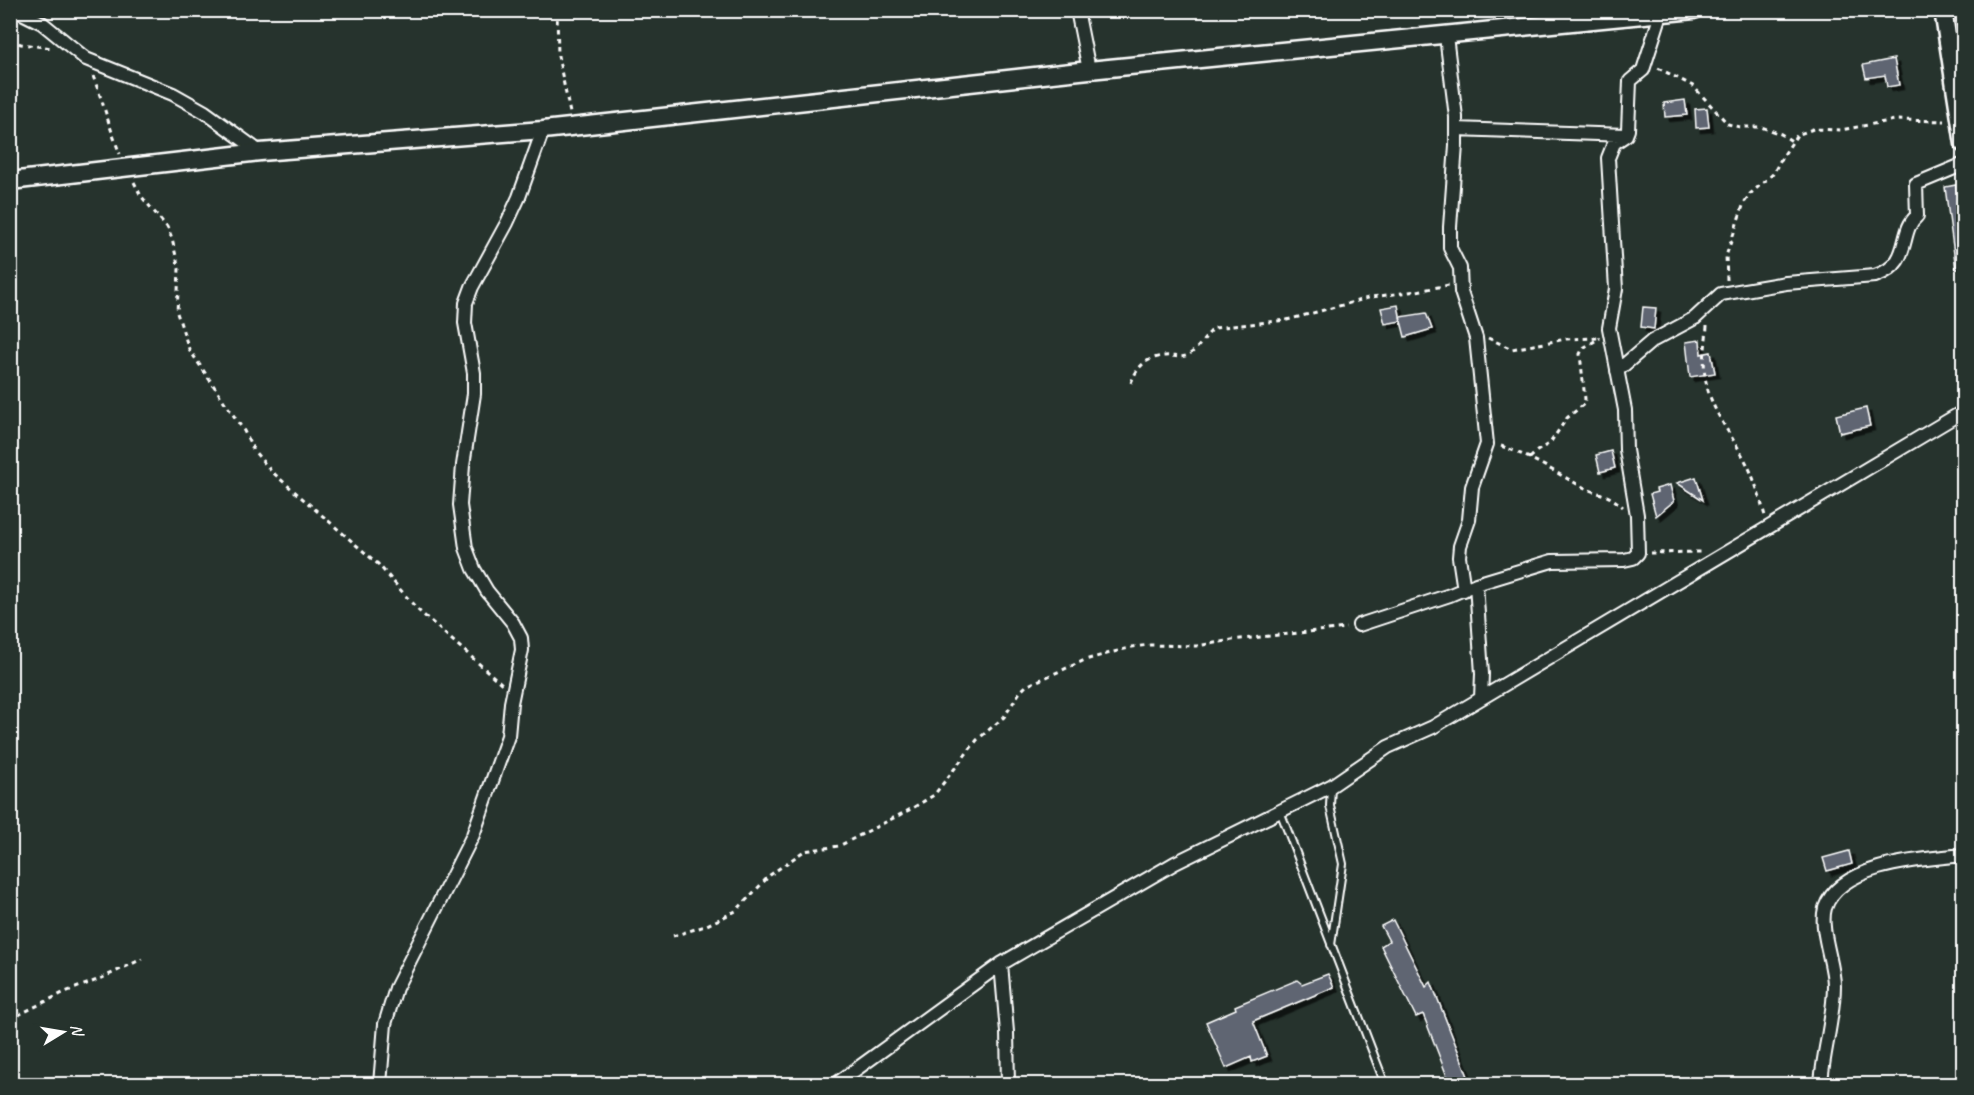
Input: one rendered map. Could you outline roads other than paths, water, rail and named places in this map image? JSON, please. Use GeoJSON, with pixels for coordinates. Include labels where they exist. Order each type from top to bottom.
{"type":"FeatureCollection","features":[{"type":"Feature","properties":{"kind":"main road"},"geometry":{"type":"LineString","coordinates":[[10,181],[260,152],[543,130],[1089,70],[1446,36],[1563,17],[1661,14],[1694,10]]}},
{"type":"Feature","properties":{"kind":"main road"},"geometry":{"type":"LineString","coordinates":[[1943,10],[1964,144]]}},
{"type":"Feature","properties":{"kind":"street"},"geometry":{"type":"LineString","coordinates":[[16,10],[42,23],[86,58],[173,94],[205,112],[260,152]]}},
{"type":"Feature","properties":{"kind":"street"},"geometry":{"type":"LineString","coordinates":[[1077,10],[1089,70]]}},
{"type":"Feature","properties":{"kind":"street"},"geometry":{"type":"LineString","coordinates":[[1359,625],[1552,561],[1624,560],[1633,558],[1638,553],[1637,515],[1626,450],[1625,410],[1609,327],[1616,289],[1608,158],[1614,143],[1626,135],[1629,121],[1630,81],[1643,70],[1661,14]]}},
{"type":"Feature","properties":{"kind":"street"},"geometry":{"type":"LineString","coordinates":[[1446,36],[1456,129],[1450,248],[1460,268],[1460,282],[1475,334],[1487,444],[1472,488],[1469,520],[1460,546],[1459,557],[1470,587],[1482,674],[1481,698]]}},
{"type":"Feature","properties":{"kind":"street"},"geometry":{"type":"LineString","coordinates":[[1456,129],[1626,135]]}},
{"type":"Feature","properties":{"kind":"street"},"geometry":{"type":"LineString","coordinates":[[380,1084],[385,1024],[396,988],[417,942],[473,835],[508,736],[513,693],[522,650],[521,638],[513,623],[487,591],[474,569],[466,548],[460,505],[463,465],[474,394],[474,373],[465,323],[466,303],[519,197],[543,130]]}},
{"type":"Feature","properties":{"kind":"street"},"geometry":{"type":"LineString","coordinates":[[1617,370],[1652,341],[1685,325],[1702,313],[1720,294],[1760,286],[1875,276],[1885,273],[1895,264],[1905,244],[1910,224],[1917,216],[1916,184],[1964,164]]}},
{"type":"Feature","properties":{"kind":"street"},"geometry":{"type":"LineString","coordinates":[[836,1084],[1001,964],[1175,862],[1331,786],[1388,747],[1432,727],[1964,411]]}},
{"type":"Feature","properties":{"kind":"street"},"geometry":{"type":"LineString","coordinates":[[1482,674],[1503,685]]}},
{"type":"Feature","properties":{"kind":"street"},"geometry":{"type":"LineString","coordinates":[[1821,1084],[1822,1064],[1831,1022],[1834,983],[1825,938],[1825,909],[1836,891],[1857,874],[1927,858],[1964,855]]}},
{"type":"Feature","properties":{"kind":"street"},"geometry":{"type":"LineString","coordinates":[[1001,964],[1007,1032],[1008,1084]]}},
{"type":"Feature","properties":{"kind":"lane"},"geometry":{"type":"LineString","coordinates":[[1331,786],[1329,806],[1340,842],[1343,864],[1331,945]]}},
{"type":"Feature","properties":{"kind":"lane"},"geometry":{"type":"LineString","coordinates":[[1280,811],[1385,1084]]}}]}
